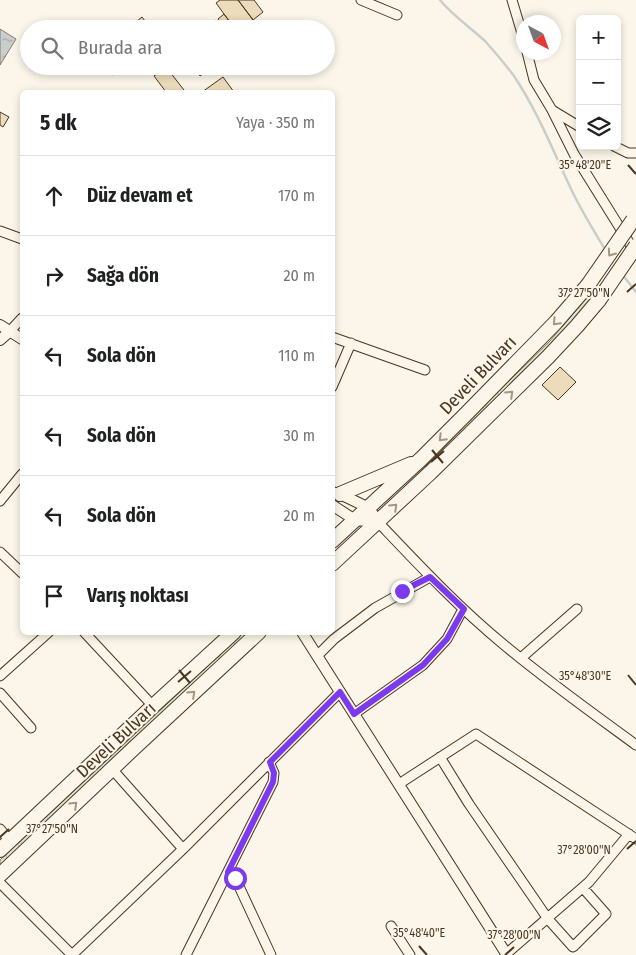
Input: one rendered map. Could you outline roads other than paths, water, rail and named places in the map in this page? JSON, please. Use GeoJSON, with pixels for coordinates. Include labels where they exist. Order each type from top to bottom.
{"type":"FeatureCollection","features":[{"type":"Feature","properties":{"kind":"highway","name":"Develi Bulvarı"},"geometry":{"type":"LineString","coordinates":[[335,538],[421,459],[556,322],[588,285],[635,217]]}},
{"type":"Feature","properties":{"kind":"highway","name":"Develi Bulvarı"},"geometry":{"type":"LineString","coordinates":[[335,561],[548,357],[599,300],[636,246]]}},
{"type":"Feature","properties":{"kind":"highway"},"geometry":{"type":"LineString","coordinates":[[335,497],[421,459]]}},
{"type":"Feature","properties":{"kind":"highway","name":"Develi Bulvarı"},"geometry":{"type":"LineString","coordinates":[[5,846],[231,635]]}},
{"type":"Feature","properties":{"kind":"highway","name":"Develi Bulvarı"},"geometry":{"type":"LineString","coordinates":[[0,875],[256,635]]}},
{"type":"Feature","properties":{"kind":"street"},"geometry":{"type":"LineString","coordinates":[[361,0],[397,15]]}},
{"type":"Feature","properties":{"kind":"street"},"geometry":{"type":"LineString","coordinates":[[512,0],[516,15]]}},
{"type":"Feature","properties":{"kind":"street"},"geometry":{"type":"LineString","coordinates":[[529,60],[534,80],[552,110],[574,154],[636,254]]}},
{"type":"Feature","properties":{"kind":"street"},"geometry":{"type":"LineString","coordinates":[[552,110],[576,125]]}},
{"type":"Feature","properties":{"kind":"street"},"geometry":{"type":"LineString","coordinates":[[621,150],[628,153],[636,153]]}},
{"type":"Feature","properties":{"kind":"street"},"geometry":{"type":"LineString","coordinates":[[0,231],[20,237]]}},
{"type":"Feature","properties":{"kind":"street"},"geometry":{"type":"LineString","coordinates":[[0,340],[20,320]]}},
{"type":"Feature","properties":{"kind":"street"},"geometry":{"type":"LineString","coordinates":[[0,325],[20,338]]}},
{"type":"Feature","properties":{"kind":"street"},"geometry":{"type":"LineString","coordinates":[[335,338],[425,370]]}},
{"type":"Feature","properties":{"kind":"street"},"geometry":{"type":"LineString","coordinates":[[335,379],[351,343]]}},
{"type":"Feature","properties":{"kind":"street"},"geometry":{"type":"LineString","coordinates":[[0,501],[20,476]]}},
{"type":"Feature","properties":{"kind":"street"},"geometry":{"type":"LineString","coordinates":[[335,497],[355,520],[378,522]]}},
{"type":"Feature","properties":{"kind":"street"},"geometry":{"type":"LineString","coordinates":[[335,497],[369,508],[378,522],[430,577],[502,644],[636,745]]}},
{"type":"Feature","properties":{"kind":"street"},"geometry":{"type":"LineString","coordinates":[[0,552],[20,571]]}},
{"type":"Feature","properties":{"kind":"street"},"geometry":{"type":"LineString","coordinates":[[317,656],[334,639],[375,608],[430,577]]}},
{"type":"Feature","properties":{"kind":"street"},"geometry":{"type":"LineString","coordinates":[[354,714],[423,665],[447,639],[464,609]]}},
{"type":"Feature","properties":{"kind":"street"},"geometry":{"type":"LineString","coordinates":[[521,658],[577,609]]}},
{"type":"Feature","properties":{"kind":"street"},"geometry":{"type":"LineString","coordinates":[[0,676],[46,635]]}},
{"type":"Feature","properties":{"kind":"street"},"geometry":{"type":"LineString","coordinates":[[90,635],[153,706]]}},
{"type":"Feature","properties":{"kind":"street"},"geometry":{"type":"LineString","coordinates":[[304,635],[506,955],[583,888],[632,837],[476,734],[398,784]]}},
{"type":"Feature","properties":{"kind":"street"},"geometry":{"type":"LineString","coordinates":[[0,883],[72,955],[183,849],[340,692]]}},
{"type":"Feature","properties":{"kind":"street"},"geometry":{"type":"LineString","coordinates":[[0,693],[31,728]]}},
{"type":"Feature","properties":{"kind":"street"},"geometry":{"type":"LineString","coordinates":[[440,757],[469,804],[548,918],[572,947],[606,914],[583,888]]}},
{"type":"Feature","properties":{"kind":"street"},"geometry":{"type":"LineString","coordinates":[[186,955],[273,782],[274,773],[270,762]]}},
{"type":"Feature","properties":{"kind":"street"},"geometry":{"type":"LineString","coordinates":[[112,769],[183,849]]}},
{"type":"Feature","properties":{"kind":"street"},"geometry":{"type":"LineString","coordinates":[[0,829],[5,846]]}},
{"type":"Feature","properties":{"kind":"street"},"geometry":{"type":"LineString","coordinates":[[228,872],[237,882],[271,955]]}},
{"type":"Feature","properties":{"kind":"street"},"geometry":{"type":"LineString","coordinates":[[391,926],[410,955]]}},
{"type":"Feature","properties":{"kind":"water"},"geometry":{"type":"Polygon","coordinates":[[[0,29],[16,39],[0,65],[0,29]]]}},
{"type":"Feature","properties":{"kind":"waterway"},"geometry":{"type":"LineString","coordinates":[[440,0],[485,41],[514,76],[538,118],[572,191],[606,251]]}},
{"type":"Feature","properties":{"kind":"waterway"},"geometry":{"type":"LineString","coordinates":[[622,274],[636,292]]}}]}
